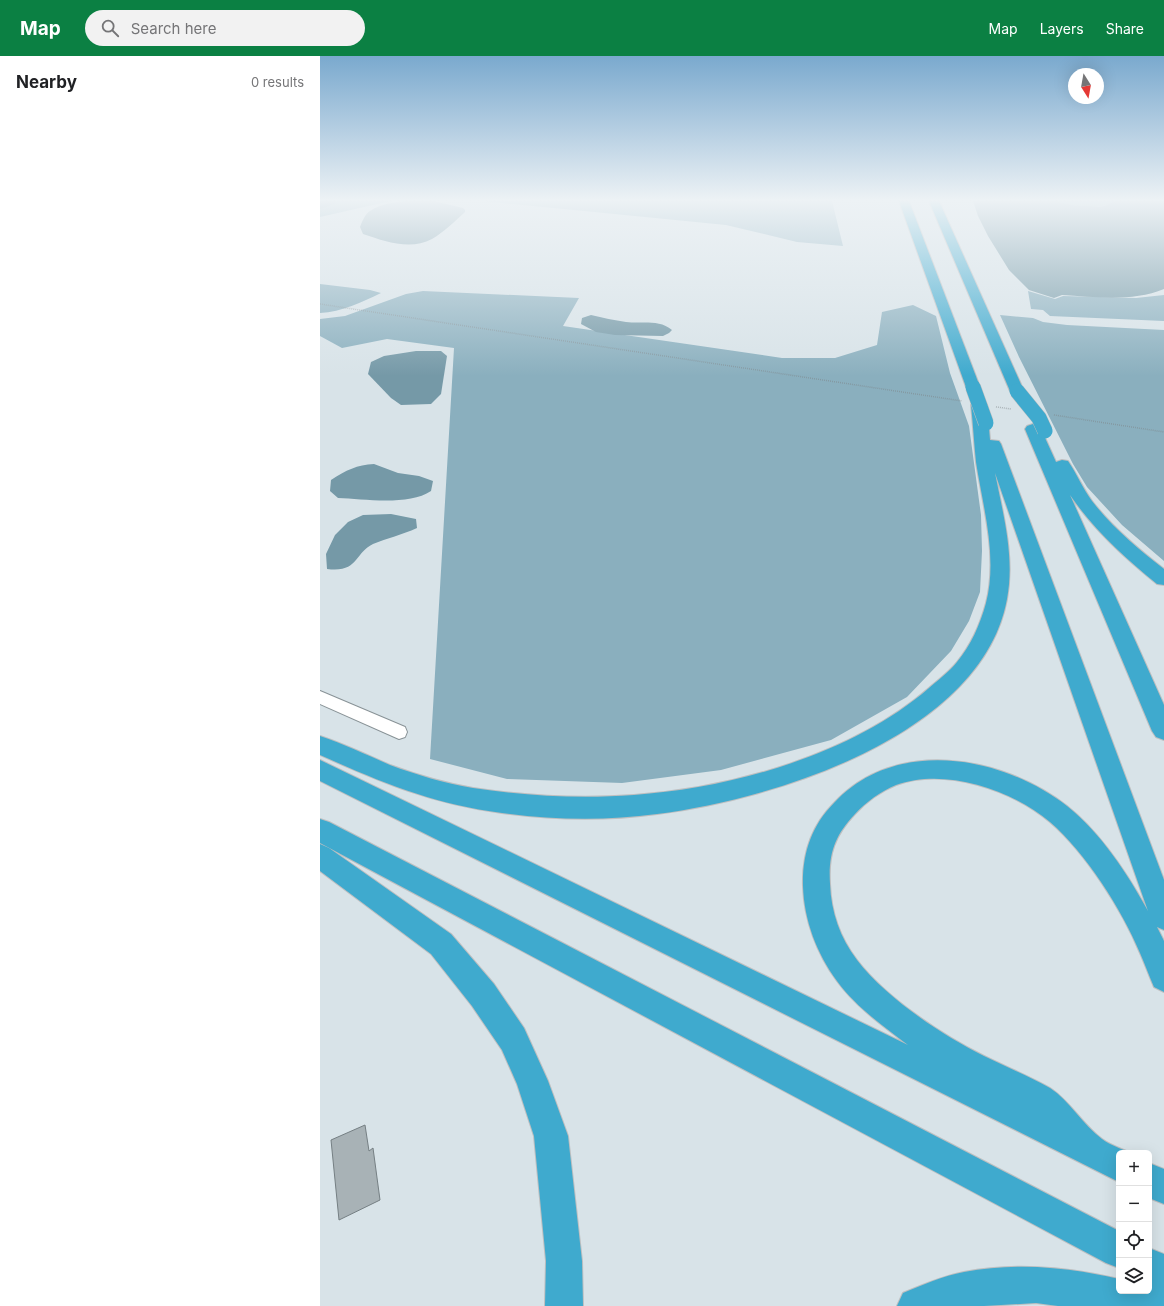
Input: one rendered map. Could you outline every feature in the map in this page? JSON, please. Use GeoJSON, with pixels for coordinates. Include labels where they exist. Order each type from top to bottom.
{"type":"FeatureCollection","features":[{"type":"Feature","properties":{"kind":"highway"},"geometry":{"type":"LineString","coordinates":[[926,259],[973,387],[985,415],[1164,917]]}},
{"type":"Feature","properties":{"kind":"highway"},"geometry":{"type":"LineString","coordinates":[[959,259],[1017,391],[1039,418],[1076,491],[1094,515],[1136,557],[1164,579]]}},
{"type":"Feature","properties":{"kind":"highway"},"geometry":{"type":"LineString","coordinates":[[320,745],[410,782],[442,792],[503,803],[561,807],[608,807],[676,801],[726,790],[782,775],[840,754],[912,716],[941,691],[965,667],[990,621],[998,597],[1000,571],[996,524],[984,457],[985,415]]}},
{"type":"Feature","properties":{"kind":"highway"},"geometry":{"type":"LineString","coordinates":[[1043,425],[1164,731]]}},
{"type":"Feature","properties":{"kind":"highway"},"geometry":{"type":"LineString","coordinates":[[320,770],[1116,1162]]}},
{"type":"Feature","properties":{"kind":"highway"},"geometry":{"type":"LineString","coordinates":[[1089,1149],[1041,1101],[968,1065],[929,1040],[895,1016],[848,972],[832,947],[822,922],[815,882],[820,847],[831,825],[846,807],[864,790],[890,777],[920,770],[950,771],[981,776],[1010,786],[1043,803],[1073,828],[1094,852],[1147,936],[1164,977]]}},
{"type":"Feature","properties":{"kind":"highway"},"geometry":{"type":"LineString","coordinates":[[320,830],[1116,1248]]}},
{"type":"Feature","properties":{"kind":"highway"},"geometry":{"type":"LineString","coordinates":[[320,856],[441,944],[483,995],[513,1039],[532,1081],[551,1136],[564,1261],[564,1306]]}},
{"type":"Feature","properties":{"kind":"highway"},"geometry":{"type":"LineString","coordinates":[[1152,1181],[1164,1187]]}},
{"type":"Feature","properties":{"kind":"highway"},"geometry":{"type":"LineString","coordinates":[[1152,1268],[1164,1275]]}},
{"type":"Feature","properties":{"kind":"highway"},"geometry":{"type":"LineString","coordinates":[[916,1306],[968,1290],[994,1286],[1029,1285],[1090,1291],[1156,1306]]}},
{"type":"Feature","properties":{"kind":"street"},"geometry":{"type":"LineString","coordinates":[[320,697],[399,732]]}},
{"type":"Feature","properties":{"kind":"path"},"geometry":{"type":"LineString","coordinates":[[320,304],[963,402]]}},
{"type":"Feature","properties":{"kind":"path"},"geometry":{"type":"LineString","coordinates":[[985,415],[1018,410]]}},
{"type":"Feature","properties":{"kind":"path"},"geometry":{"type":"LineString","coordinates":[[1043,425],[1164,432]]}},
{"type":"Feature","properties":{"kind":"shaded area"},"geometry":{"type":"Polygon","coordinates":[[[1002,259],[1164,259],[1164,289],[1140,296],[1114,298],[1062,295],[1054,298],[1029,290],[1009,270],[1002,259]]]}},
{"type":"Feature","properties":{"kind":"shaded area"},"geometry":{"type":"Polygon","coordinates":[[[320,284],[370,290],[381,293],[344,309],[320,313],[320,284]]]}},
{"type":"Feature","properties":{"kind":"shaded area"},"geometry":{"type":"Polygon","coordinates":[[[423,291],[579,298],[563,326],[782,358],[835,358],[877,345],[882,312],[913,305],[936,316],[950,373],[969,426],[981,515],[982,551],[980,592],[969,621],[951,651],[907,697],[831,740],[721,770],[622,783],[507,779],[430,759],[454,348],[387,339],[342,348],[320,336],[320,319],[345,316],[406,294],[423,291]]]}},
{"type":"Feature","properties":{"kind":"shaded area"},"geometry":{"type":"Polygon","coordinates":[[[1028,291],[1055,299],[1063,296],[1136,298],[1164,295],[1164,321],[1050,316],[1043,310],[1031,309],[1028,291]]]}},
{"type":"Feature","properties":{"kind":"shaded area"},"geometry":{"type":"Polygon","coordinates":[[[591,315],[626,322],[662,324],[672,330],[663,336],[615,335],[596,332],[581,324],[582,318],[591,315]]]}},
{"type":"Feature","properties":{"kind":"shaded area"},"geometry":{"type":"Polygon","coordinates":[[[1000,315],[1033,318],[1043,322],[1067,325],[1164,330],[1164,561],[1122,525],[1087,487],[1073,464],[1019,357],[1000,315]]]}},
{"type":"Feature","properties":{"kind":"shaded area"},"geometry":{"type":"Polygon","coordinates":[[[416,351],[441,351],[447,356],[441,394],[431,404],[401,405],[391,398],[368,374],[371,362],[384,356],[416,351]]]}},
{"type":"Feature","properties":{"kind":"shaded area"},"geometry":{"type":"Polygon","coordinates":[[[374,464],[398,473],[419,476],[433,481],[431,491],[422,496],[411,499],[373,500],[338,498],[330,491],[331,480],[336,476],[357,467],[374,464]]]}},
{"type":"Feature","properties":{"kind":"shaded area"},"geometry":{"type":"Polygon","coordinates":[[[391,514],[416,519],[417,528],[373,544],[362,552],[351,565],[345,568],[327,569],[326,554],[335,535],[348,522],[363,515],[391,514]]]}},
{"type":"Feature","properties":{"kind":"building"},"geometry":{"type":"Polygon","coordinates":[[[365,1125],[369,1151],[373,1148],[380,1200],[339,1220],[331,1140],[365,1125]]]}}]}
